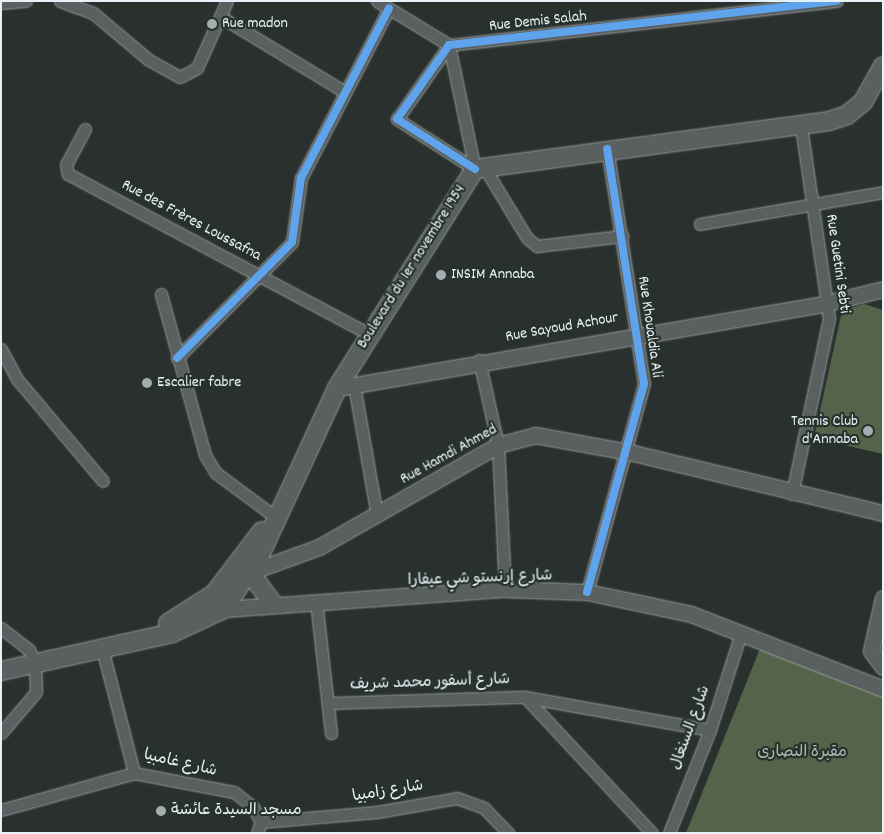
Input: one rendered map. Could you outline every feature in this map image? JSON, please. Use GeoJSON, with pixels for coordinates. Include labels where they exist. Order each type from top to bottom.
{"type":"FeatureCollection","features":[{"type":"Feature","properties":{"kind":"main road"},"geometry":{"type":"LineString","coordinates":[[479,168],[607,149],[801,126],[847,115],[863,102],[883,66]]}},
{"type":"Feature","properties":{"kind":"main road","name":"Boulevard du 1er novembre 1954"},"geometry":{"type":"LineString","coordinates":[[274,516],[345,387],[369,334],[479,168]]}},
{"type":"Feature","properties":{"kind":"main road","name":"Rue Sayoud Achour"},"geometry":{"type":"LineString","coordinates":[[345,387],[480,360],[827,303],[883,289]]}},
{"type":"Feature","properties":{"kind":"main road","name":"Rue Hamdi Ahmed"},"geometry":{"type":"LineString","coordinates":[[250,573],[319,547],[378,516],[498,445],[517,438],[552,435],[629,452],[792,494],[883,513]]}},
{"type":"Feature","properties":{"kind":"main road"},"geometry":{"type":"LineString","coordinates":[[1,671],[133,639],[172,633],[224,609],[250,573],[274,516]]}},
{"type":"Feature","properties":{"kind":"main road"},"geometry":{"type":"LineString","coordinates":[[133,639],[184,616],[227,580],[274,516]]}},
{"type":"Feature","properties":{"kind":"main road"},"geometry":{"type":"LineString","coordinates":[[227,580],[250,573]]}},
{"type":"Feature","properties":{"kind":"main road"},"geometry":{"type":"LineString","coordinates":[[250,573],[273,604]]}},
{"type":"Feature","properties":{"kind":"main road","name":"شارع إرنستو شي عيفارا"},"geometry":{"type":"LineString","coordinates":[[224,609],[316,601],[505,590],[587,592],[691,614],[883,689]]}},
{"type":"Feature","properties":{"kind":"main road"},"geometry":{"type":"LineString","coordinates":[[883,598],[871,651],[883,667]]}},
{"type":"Feature","properties":{"kind":"street"},"geometry":{"type":"LineString","coordinates":[[1,3],[26,1]]}},
{"type":"Feature","properties":{"kind":"street"},"geometry":{"type":"LineString","coordinates":[[60,1],[93,13],[149,60],[180,77],[197,68],[227,1]]}},
{"type":"Feature","properties":{"kind":"street"},"geometry":{"type":"LineString","coordinates":[[377,1],[449,45],[479,168],[527,238],[538,246],[622,236]]}},
{"type":"Feature","properties":{"kind":"street","name":"Rue Demis Salah"},"geometry":{"type":"LineString","coordinates":[[449,45],[838,1]]}},
{"type":"Feature","properties":{"kind":"street"},"geometry":{"type":"LineString","coordinates":[[177,358],[292,242],[301,178],[388,8]]}},
{"type":"Feature","properties":{"kind":"street"},"geometry":{"type":"LineString","coordinates":[[221,17],[344,91]]}},
{"type":"Feature","properties":{"kind":"street"},"geometry":{"type":"LineString","coordinates":[[449,45],[397,119],[479,168]]}},
{"type":"Feature","properties":{"kind":"street","name":"Rue Guetini Sebti"},"geometry":{"type":"LineString","coordinates":[[792,494],[828,336],[827,303],[801,126]]}},
{"type":"Feature","properties":{"kind":"street","name":"Rue des Frères Loussafna"},"geometry":{"type":"LineString","coordinates":[[85,129],[66,164],[68,174],[369,334]]}},
{"type":"Feature","properties":{"kind":"street","name":"Rue Khoualdia Ali"},"geometry":{"type":"LineString","coordinates":[[587,592],[629,452],[644,384],[607,149]]}},
{"type":"Feature","properties":{"kind":"street"},"geometry":{"type":"LineString","coordinates":[[700,224],[812,202],[883,192]]}},
{"type":"Feature","properties":{"kind":"street"},"geometry":{"type":"LineString","coordinates":[[161,294],[205,455],[216,474],[274,516]]}},
{"type":"Feature","properties":{"kind":"street"},"geometry":{"type":"LineString","coordinates":[[1,349],[17,379],[103,481]]}},
{"type":"Feature","properties":{"kind":"street"},"geometry":{"type":"LineString","coordinates":[[480,360],[498,445],[505,590]]}},
{"type":"Feature","properties":{"kind":"street"},"geometry":{"type":"LineString","coordinates":[[345,387],[378,516]]}},
{"type":"Feature","properties":{"kind":"street"},"geometry":{"type":"LineString","coordinates":[[316,601],[331,733]]}},
{"type":"Feature","properties":{"kind":"street"},"geometry":{"type":"LineString","coordinates":[[1,628],[29,650],[35,663],[36,692],[1,733]]}},
{"type":"Feature","properties":{"kind":"street","name":"شارع السنغال"},"geometry":{"type":"LineString","coordinates":[[668,833],[710,730],[741,633]]}},
{"type":"Feature","properties":{"kind":"street","name":"شارع غامبيا"},"geometry":{"type":"LineString","coordinates":[[102,648],[134,773],[234,792],[253,807],[258,827]]}},
{"type":"Feature","properties":{"kind":"street"},"geometry":{"type":"LineString","coordinates":[[525,697],[652,833]]}},
{"type":"Feature","properties":{"kind":"street","name":"شارع أسفور محمد شريف"},"geometry":{"type":"LineString","coordinates":[[329,703],[525,697],[710,730]]}},
{"type":"Feature","properties":{"kind":"street"},"geometry":{"type":"LineString","coordinates":[[1,810],[134,773]]}},
{"type":"Feature","properties":{"kind":"street","name":"شارع زامبيا"},"geometry":{"type":"LineString","coordinates":[[258,827],[377,812],[457,798],[484,808],[508,833]]}},
{"type":"Feature","properties":{"kind":"green space"},"geometry":{"type":"Polygon","coordinates":[[[864,304],[883,310],[883,454],[814,438],[842,311],[864,304]]]}},
{"type":"Feature","properties":{"kind":"green space","name":"مقبرة النصارى"},"geometry":{"type":"Polygon","coordinates":[[[761,646],[883,695],[883,833],[686,833],[761,646]]]}},
{"type":"Feature","properties":{"kind":"cycle path"},"geometry":{"type":"LineString","coordinates":[[475,169],[397,119],[449,45],[837,1]]}},
{"type":"Feature","properties":{"kind":"cycle path"},"geometry":{"type":"LineString","coordinates":[[177,358],[292,242],[301,178],[389,8]]}},
{"type":"Feature","properties":{"kind":"cycle path"},"geometry":{"type":"LineString","coordinates":[[587,592],[644,384],[607,149]]}},
{"type":"Feature","properties":{"kind":"place","name":"Rue madon"},"geometry":{"type":"Point","coordinates":[212,24]}},
{"type":"Feature","properties":{"kind":"place","name":"INSIM Annaba"},"geometry":{"type":"Point","coordinates":[441,275]}},
{"type":"Feature","properties":{"kind":"place","name":"Escalier fabre"},"geometry":{"type":"Point","coordinates":[147,383]}},
{"type":"Feature","properties":{"kind":"place","name":"Tennis Club d'Annaba"},"geometry":{"type":"Point","coordinates":[868,431]}},
{"type":"Feature","properties":{"kind":"place","name":"مسجد السيدة عائشة"},"geometry":{"type":"Point","coordinates":[161,811]}}]}
